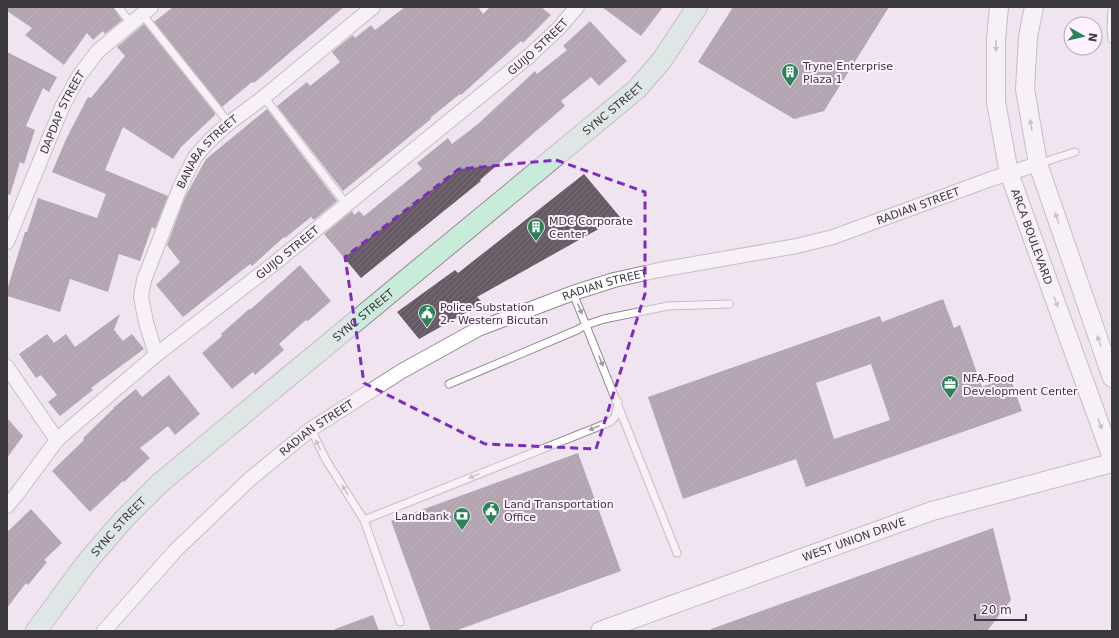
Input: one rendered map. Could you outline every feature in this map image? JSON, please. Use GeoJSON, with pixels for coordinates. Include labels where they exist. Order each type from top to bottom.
{"type":"FeatureCollection","features":[{"type":"Feature","properties":{"kind":"main road","name":"SYNC STREET"},"geometry":{"type":"LineString","coordinates":[[36,631],[86,563],[124,519],[160,483],[637,89],[662,60],[696,7]]}},
{"type":"Feature","properties":{"kind":"street","name":"BANABA STREET"},"geometry":{"type":"LineString","coordinates":[[156,355],[146,322],[141,296],[144,280],[182,185],[195,157],[209,141],[229,123],[264,97],[373,7]]}},
{"type":"Feature","properties":{"kind":"street","name":"GUIJO STREET"},"geometry":{"type":"LineString","coordinates":[[7,506],[18,494],[57,440],[75,424],[156,355],[276,262],[528,57],[577,7]]}},
{"type":"Feature","properties":{"kind":"street","name":"ARCA BOULEVARD"},"geometry":{"type":"LineString","coordinates":[[999,7],[996,39],[996,102],[1009,173],[1112,458]]}},
{"type":"Feature","properties":{"kind":"street"},"geometry":{"type":"LineString","coordinates":[[1034,7],[1028,36],[1026,89],[1038,164],[1112,378]]}},
{"type":"Feature","properties":{"kind":"street","name":"DAPDAP STREET"},"geometry":{"type":"LineString","coordinates":[[7,242],[63,105],[78,76],[98,51],[141,15]]}},
{"type":"Feature","properties":{"kind":"street","name":"RADIAN STREET"},"geometry":{"type":"LineString","coordinates":[[104,631],[176,550],[250,479],[311,429],[402,371],[478,329],[573,293],[614,280],[660,270],[797,246],[833,237],[1009,173],[1038,164]]}},
{"type":"Feature","properties":{"kind":"street"},"geometry":{"type":"LineString","coordinates":[[7,367],[57,440]]}},
{"type":"Feature","properties":{"kind":"street","name":"WEST UNION DRIVE"},"geometry":{"type":"LineString","coordinates":[[600,631],[932,511],[1112,463]]}},
{"type":"Feature","properties":{"kind":"lane"},"geometry":{"type":"LineString","coordinates":[[118,7],[141,15],[229,123]]}},
{"type":"Feature","properties":{"kind":"lane"},"geometry":{"type":"LineString","coordinates":[[1112,11],[1112,39]]}},
{"type":"Feature","properties":{"kind":"lane"},"geometry":{"type":"LineString","coordinates":[[264,97],[346,204]]}},
{"type":"Feature","properties":{"kind":"lane"},"geometry":{"type":"LineString","coordinates":[[1038,164],[1075,152]]}},
{"type":"Feature","properties":{"kind":"lane"},"geometry":{"type":"LineString","coordinates":[[573,293],[618,402],[677,553]]}},
{"type":"Feature","properties":{"kind":"lane"},"geometry":{"type":"LineString","coordinates":[[449,384],[586,325],[604,319],[668,306],[729,304]]}},
{"type":"Feature","properties":{"kind":"lane"},"geometry":{"type":"LineString","coordinates":[[364,520],[610,422],[615,417],[618,402]]}},
{"type":"Feature","properties":{"kind":"lane"},"geometry":{"type":"LineString","coordinates":[[311,429],[326,460],[364,520],[400,622]]}},
{"type":"Feature","properties":{"kind":"highlighted area"},"geometry":{"type":"Polygon","coordinates":[[[556,160],[645,192],[645,294],[596,449],[485,444],[364,383],[345,257],[459,169],[556,160]]]}},
{"type":"Feature","properties":{"kind":"building"},"geometry":{"type":"Polygon","coordinates":[[[7,7],[113,7],[122,20],[105,34],[103,31],[93,40],[87,33],[64,65],[25,35],[32,28],[7,11],[7,7]]]}},
{"type":"Feature","properties":{"kind":"building"},"geometry":{"type":"Polygon","coordinates":[[[173,7],[344,7],[254,83],[252,82],[222,107],[154,22],[173,7]]]}},
{"type":"Feature","properties":{"kind":"building"},"geometry":{"type":"Polygon","coordinates":[[[405,7],[478,7],[483,14],[490,7],[541,7],[551,15],[523,43],[521,41],[461,95],[460,94],[430,118],[431,119],[343,191],[277,106],[307,82],[310,86],[340,62],[332,52],[353,35],[355,38],[371,25],[375,30],[405,7]]]}},
{"type":"Feature","properties":{"kind":"building"},"geometry":{"type":"Polygon","coordinates":[[[602,7],[663,7],[641,36],[602,7]]]}},
{"type":"Feature","properties":{"kind":"building","name":"Tryne Enterprise Plaza 1"},"geometry":{"type":"Polygon","coordinates":[[[733,7],[889,7],[824,111],[794,119],[698,62],[733,7]]]}},
{"type":"Feature","properties":{"kind":"building"},"geometry":{"type":"Polygon","coordinates":[[[590,21],[627,61],[599,86],[591,77],[561,101],[565,106],[480,180],[481,181],[361,278],[324,234],[352,211],[354,215],[359,211],[364,216],[422,169],[417,163],[448,138],[452,144],[478,124],[535,71],[537,74],[567,50],[563,46],[590,21]]]}},
{"type":"Feature","properties":{"kind":"building"},"geometry":{"type":"Polygon","coordinates":[[[144,24],[215,113],[215,115],[181,147],[173,159],[123,127],[105,170],[168,196],[155,229],[152,227],[140,261],[119,254],[108,292],[70,279],[60,312],[7,296],[7,290],[25,232],[27,232],[38,198],[97,218],[106,194],[52,172],[67,137],[88,97],[91,98],[125,56],[117,47],[144,24]]]}},
{"type":"Feature","properties":{"kind":"building"},"geometry":{"type":"Polygon","coordinates":[[[7,52],[57,77],[49,92],[43,88],[26,126],[35,130],[24,164],[20,162],[10,195],[7,194],[7,52]]]}},
{"type":"Feature","properties":{"kind":"building"},"geometry":{"type":"Polygon","coordinates":[[[267,109],[337,201],[314,220],[311,217],[285,238],[284,237],[252,266],[250,264],[183,317],[156,285],[180,262],[167,245],[185,197],[206,159],[267,109]]]}},
{"type":"Feature","properties":{"kind":"building","name":"MDC Corporate Center"},"geometry":{"type":"Polygon","coordinates":[[[584,174],[620,217],[477,297],[483,303],[419,339],[397,312],[455,270],[458,273],[584,174]]]}},
{"type":"Feature","properties":{"kind":"building"},"geometry":{"type":"Polygon","coordinates":[[[300,265],[331,301],[308,321],[306,320],[279,344],[284,350],[255,375],[253,372],[232,389],[202,353],[222,336],[221,334],[300,265]]]}},
{"type":"Feature","properties":{"kind":"building","name":"NFA-Food Development Center"},"geometry":{"type":"Polygon","coordinates":[[[943,299],[954,328],[960,325],[982,387],[1010,377],[1022,411],[806,487],[796,459],[683,499],[648,397],[880,316],[882,322],[943,299]],[[871,364],[816,383],[834,439],[890,420],[871,364]]]}},
{"type":"Feature","properties":{"kind":"building"},"geometry":{"type":"Polygon","coordinates":[[[120,314],[114,330],[123,341],[132,334],[144,349],[91,388],[93,390],[60,416],[48,402],[57,395],[41,375],[36,378],[19,354],[47,334],[54,343],[66,334],[75,347],[120,314]]]}},
{"type":"Feature","properties":{"kind":"building"},"geometry":{"type":"Polygon","coordinates":[[[169,375],[200,414],[175,435],[168,426],[140,448],[150,458],[90,512],[52,471],[84,440],[83,438],[113,408],[136,389],[142,397],[169,375]]]}},
{"type":"Feature","properties":{"kind":"building"},"geometry":{"type":"Polygon","coordinates":[[[7,418],[23,436],[7,458],[7,418]]]}},
{"type":"Feature","properties":{"kind":"building"},"geometry":{"type":"Polygon","coordinates":[[[578,453],[621,571],[455,631],[431,631],[391,521],[578,453]]]}},
{"type":"Feature","properties":{"kind":"building"},"geometry":{"type":"Polygon","coordinates":[[[31,509],[62,543],[44,560],[47,562],[28,585],[26,583],[7,608],[7,532],[31,509]]]}},
{"type":"Feature","properties":{"kind":"building"},"geometry":{"type":"Polygon","coordinates":[[[993,528],[1011,600],[987,631],[711,631],[711,629],[993,528]]]}},
{"type":"Feature","properties":{"kind":"building"},"geometry":{"type":"Polygon","coordinates":[[[373,615],[379,631],[335,631],[335,629],[373,615]]]}},
{"type":"Feature","properties":{"kind":"place","name":"Tryne Enterprise Plaza 1"},"geometry":{"type":"Point","coordinates":[790,87]}},
{"type":"Feature","properties":{"kind":"place","name":"MDC Corporate Center"},"geometry":{"type":"Point","coordinates":[536,242]}},
{"type":"Feature","properties":{"kind":"place","name":"Police Substation 2 - Western Bicutan"},"geometry":{"type":"Point","coordinates":[427,328]}},
{"type":"Feature","properties":{"kind":"place","name":"NFA-Food Development Center"},"geometry":{"type":"Point","coordinates":[950,399]}},
{"type":"Feature","properties":{"kind":"place","name":"Land Transportation Office"},"geometry":{"type":"Point","coordinates":[491,525]}},
{"type":"Feature","properties":{"kind":"place","name":"Landbank"},"geometry":{"type":"Point","coordinates":[462,531]}}]}
